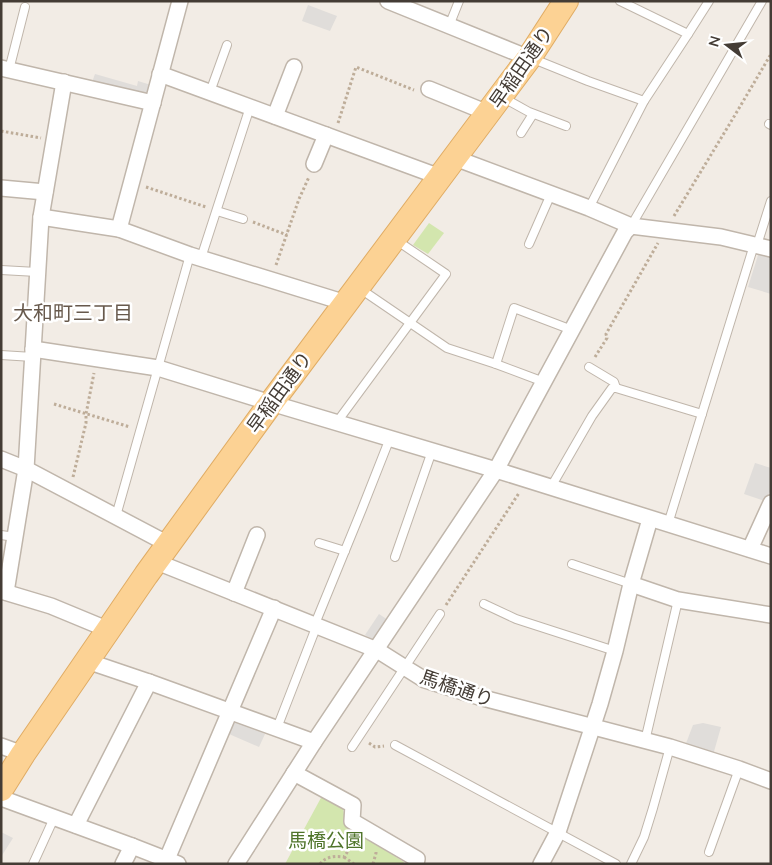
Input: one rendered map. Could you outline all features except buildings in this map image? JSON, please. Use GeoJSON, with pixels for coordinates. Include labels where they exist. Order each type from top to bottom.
{"type":"FeatureCollection","features":[{"type":"Feature","properties":{"kind":"main road","name":"早稲田通り"},"geometry":{"type":"LineString","coordinates":[[1,788],[12,750],[87,661],[146,574],[271,403],[529,58],[566,1]]}},
{"type":"Feature","properties":{"kind":"street"},"geometry":{"type":"LineString","coordinates":[[119,229],[180,1]]}},
{"type":"Feature","properties":{"kind":"street"},"geometry":{"type":"LineString","coordinates":[[388,1],[529,58]]}},
{"type":"Feature","properties":{"kind":"street"},"geometry":{"type":"LineString","coordinates":[[275,116],[294,67]]}},
{"type":"Feature","properties":{"kind":"street"},"geometry":{"type":"LineString","coordinates":[[5,69],[153,103]]}},
{"type":"Feature","properties":{"kind":"street"},"geometry":{"type":"LineString","coordinates":[[160,74],[440,177]]}},
{"type":"Feature","properties":{"kind":"street"},"geometry":{"type":"LineString","coordinates":[[64,82],[41,217],[26,469],[8,536],[4,592],[51,606],[108,630]]}},
{"type":"Feature","properties":{"kind":"street"},"geometry":{"type":"LineString","coordinates":[[429,89],[494,104]]}},
{"type":"Feature","properties":{"kind":"street"},"geometry":{"type":"LineString","coordinates":[[314,164],[330,136]]}},
{"type":"Feature","properties":{"kind":"street"},"geometry":{"type":"LineString","coordinates":[[455,158],[589,208],[631,226],[721,237],[761,247]]}},
{"type":"Feature","properties":{"kind":"street"},"geometry":{"type":"LineString","coordinates":[[1,188],[45,192]]}},
{"type":"Feature","properties":{"kind":"street"},"geometry":{"type":"LineString","coordinates":[[41,217],[119,229],[271,280],[352,295]]}},
{"type":"Feature","properties":{"kind":"street"},"geometry":{"type":"LineString","coordinates":[[236,864],[314,742],[496,470],[625,232],[631,226]]}},
{"type":"Feature","properties":{"kind":"street"},"geometry":{"type":"LineString","coordinates":[[33,353],[97,359],[158,368],[496,470],[771,556]]}},
{"type":"Feature","properties":{"kind":"street","name":"馬橋通り"},"geometry":{"type":"LineString","coordinates":[[1,458],[116,516],[162,553],[234,592],[377,650],[425,680],[670,747],[771,781]]}},
{"type":"Feature","properties":{"kind":"street"},"geometry":{"type":"LineString","coordinates":[[750,549],[771,503]]}},
{"type":"Feature","properties":{"kind":"street"},"geometry":{"type":"LineString","coordinates":[[541,864],[558,832],[600,704],[650,518]]}},
{"type":"Feature","properties":{"kind":"street"},"geometry":{"type":"LineString","coordinates":[[234,592],[257,535]]}},
{"type":"Feature","properties":{"kind":"street"},"geometry":{"type":"LineString","coordinates":[[631,584],[678,600],[771,615]]}},
{"type":"Feature","properties":{"kind":"street"},"geometry":{"type":"LineString","coordinates":[[1,798],[173,861],[230,711],[274,608]]}},
{"type":"Feature","properties":{"kind":"street"},"geometry":{"type":"LineString","coordinates":[[87,661],[314,742]]}},
{"type":"Feature","properties":{"kind":"street"},"geometry":{"type":"LineString","coordinates":[[76,825],[149,682]]}},
{"type":"Feature","properties":{"kind":"street"},"geometry":{"type":"LineString","coordinates":[[294,773],[353,805],[352,821],[417,859],[416,864]]}},
{"type":"Feature","properties":{"kind":"street"},"geometry":{"type":"LineString","coordinates":[[123,864],[132,846]]}},
{"type":"Feature","properties":{"kind":"lane"},"geometry":{"type":"LineString","coordinates":[[449,26],[459,1]]}},
{"type":"Feature","properties":{"kind":"lane"},"geometry":{"type":"LineString","coordinates":[[620,1],[688,34]]}},
{"type":"Feature","properties":{"kind":"lane"},"geometry":{"type":"LineString","coordinates":[[589,208],[644,101],[709,1]]}},
{"type":"Feature","properties":{"kind":"lane"},"geometry":{"type":"LineString","coordinates":[[631,226],[762,1]]}},
{"type":"Feature","properties":{"kind":"lane"},"geometry":{"type":"LineString","coordinates":[[5,69],[25,7]]}},
{"type":"Feature","properties":{"kind":"lane"},"geometry":{"type":"LineString","coordinates":[[210,92],[227,45]]}},
{"type":"Feature","properties":{"kind":"lane"},"geometry":{"type":"LineString","coordinates":[[529,58],[644,101]]}},
{"type":"Feature","properties":{"kind":"lane"},"geometry":{"type":"LineString","coordinates":[[494,104],[533,114],[566,126]]}},
{"type":"Feature","properties":{"kind":"lane"},"geometry":{"type":"LineString","coordinates":[[116,516],[158,368],[195,256],[217,211],[250,107]]}},
{"type":"Feature","properties":{"kind":"lane"},"geometry":{"type":"LineString","coordinates":[[521,133],[533,114]]}},
{"type":"Feature","properties":{"kind":"lane"},"geometry":{"type":"LineString","coordinates":[[529,244],[551,194]]}},
{"type":"Feature","properties":{"kind":"lane"},"geometry":{"type":"LineString","coordinates":[[668,524],[702,414],[761,247],[771,201]]}},
{"type":"Feature","properties":{"kind":"lane"},"geometry":{"type":"LineString","coordinates":[[217,211],[244,219]]}},
{"type":"Feature","properties":{"kind":"lane"},"geometry":{"type":"LineString","coordinates":[[337,422],[446,274],[394,239]]}},
{"type":"Feature","properties":{"kind":"lane"},"geometry":{"type":"LineString","coordinates":[[1,270],[37,272]]}},
{"type":"Feature","properties":{"kind":"lane"},"geometry":{"type":"LineString","coordinates":[[352,295],[410,322],[447,348],[544,382]]}},
{"type":"Feature","properties":{"kind":"lane"},"geometry":{"type":"LineString","coordinates":[[496,364],[514,308],[572,330]]}},
{"type":"Feature","properties":{"kind":"lane"},"geometry":{"type":"LineString","coordinates":[[1,355],[33,353]]}},
{"type":"Feature","properties":{"kind":"lane"},"geometry":{"type":"LineString","coordinates":[[589,368],[614,382],[616,388]]}},
{"type":"Feature","properties":{"kind":"lane"},"geometry":{"type":"LineString","coordinates":[[551,487],[592,416],[612,388],[702,414]]}},
{"type":"Feature","properties":{"kind":"lane"},"geometry":{"type":"LineString","coordinates":[[277,728],[344,551],[390,438]]}},
{"type":"Feature","properties":{"kind":"lane"},"geometry":{"type":"LineString","coordinates":[[395,557],[432,451]]}},
{"type":"Feature","properties":{"kind":"lane"},"geometry":{"type":"LineString","coordinates":[[320,543],[344,551]]}},
{"type":"Feature","properties":{"kind":"lane"},"geometry":{"type":"LineString","coordinates":[[572,564],[631,584]]}},
{"type":"Feature","properties":{"kind":"lane"},"geometry":{"type":"LineString","coordinates":[[645,741],[678,600]]}},
{"type":"Feature","properties":{"kind":"lane"},"geometry":{"type":"LineString","coordinates":[[484,604],[516,619],[614,651]]}},
{"type":"Feature","properties":{"kind":"lane"},"geometry":{"type":"LineString","coordinates":[[352,747],[440,614]]}},
{"type":"Feature","properties":{"kind":"lane"},"geometry":{"type":"LineString","coordinates":[[395,745],[616,864]]}},
{"type":"Feature","properties":{"kind":"lane"},"geometry":{"type":"LineString","coordinates":[[631,864],[644,837],[670,747]]}},
{"type":"Feature","properties":{"kind":"lane"},"geometry":{"type":"LineString","coordinates":[[709,852],[739,769]]}},
{"type":"Feature","properties":{"kind":"lane"},"geometry":{"type":"LineString","coordinates":[[33,864],[54,818]]}},
{"type":"Feature","properties":{"kind":"path"},"geometry":{"type":"LineString","coordinates":[[589,368],[607,338],[606,334],[665,231],[771,54]]}},
{"type":"Feature","properties":{"kind":"path"},"geometry":{"type":"LineString","coordinates":[[330,136],[356,67],[422,93],[429,89]]}},
{"type":"Feature","properties":{"kind":"path"},"geometry":{"type":"LineString","coordinates":[[1,131],[54,140]]}},
{"type":"Feature","properties":{"kind":"path"},"geometry":{"type":"LineString","coordinates":[[271,280],[288,235],[299,198],[314,164]]}},
{"type":"Feature","properties":{"kind":"path"},"geometry":{"type":"LineString","coordinates":[[131,182],[217,211]]}},
{"type":"Feature","properties":{"kind":"path"},"geometry":{"type":"LineString","coordinates":[[244,219],[288,235]]}},
{"type":"Feature","properties":{"kind":"path"},"geometry":{"type":"LineString","coordinates":[[70,492],[86,423],[86,414],[97,359]]}},
{"type":"Feature","properties":{"kind":"path"},"geometry":{"type":"LineString","coordinates":[[54,404],[141,430]]}},
{"type":"Feature","properties":{"kind":"path"},"geometry":{"type":"LineString","coordinates":[[440,614],[528,480]]}},
{"type":"Feature","properties":{"kind":"path"},"geometry":{"type":"LineString","coordinates":[[359,736],[376,747],[395,745]]}},
{"type":"Feature","properties":{"kind":"path"},"geometry":{"type":"LineString","coordinates":[[344,857],[350,848],[356,844],[362,845]]}},
{"type":"Feature","properties":{"kind":"path"},"geometry":{"type":"LineString","coordinates":[[373,847],[376,853],[374,864]]}},
{"type":"Feature","properties":{"kind":"path"},"geometry":{"type":"LineString","coordinates":[[320,864],[323,860],[336,856],[344,857],[354,864]]}},
{"type":"Feature","properties":{"kind":"green space"},"geometry":{"type":"Polygon","coordinates":[[[429,223],[444,233],[428,254],[413,245],[429,223]]]}},
{"type":"Feature","properties":{"kind":"green space","name":"馬橋公園"},"geometry":{"type":"Polygon","coordinates":[[[322,796],[343,808],[346,826],[404,862],[403,864],[285,864],[322,796]]]}},
{"type":"Feature","properties":{"kind":"shaded area"},"geometry":{"type":"Polygon","coordinates":[[[308,5],[337,16],[330,31],[302,21],[308,5]]]}},
{"type":"Feature","properties":{"kind":"shaded area"},"geometry":{"type":"Polygon","coordinates":[[[95,74],[137,86],[138,81],[151,85],[148,98],[91,85],[95,74]]]}},
{"type":"Feature","properties":{"kind":"shaded area"},"geometry":{"type":"Polygon","coordinates":[[[759,252],[771,256],[771,294],[748,287],[759,252]]]}},
{"type":"Feature","properties":{"kind":"shaded area"},"geometry":{"type":"Polygon","coordinates":[[[755,463],[771,468],[771,490],[765,501],[744,494],[755,463]]]}},
{"type":"Feature","properties":{"kind":"shaded area"},"geometry":{"type":"Polygon","coordinates":[[[379,614],[388,620],[374,640],[365,635],[379,614]]]}},
{"type":"Feature","properties":{"kind":"shaded area"},"geometry":{"type":"Polygon","coordinates":[[[236,720],[265,734],[259,747],[229,734],[236,720]]]}},
{"type":"Feature","properties":{"kind":"shaded area"},"geometry":{"type":"Polygon","coordinates":[[[703,723],[721,727],[713,755],[685,746],[693,725],[703,723]]]}},
{"type":"Feature","properties":{"kind":"shaded area"},"geometry":{"type":"Polygon","coordinates":[[[1,832],[13,838],[1,857],[1,832]]]}},
{"type":"Feature","properties":{"kind":"district","name":"大和町三丁目"},"geometry":{"type":"Point","coordinates":[73,313]}}]}
